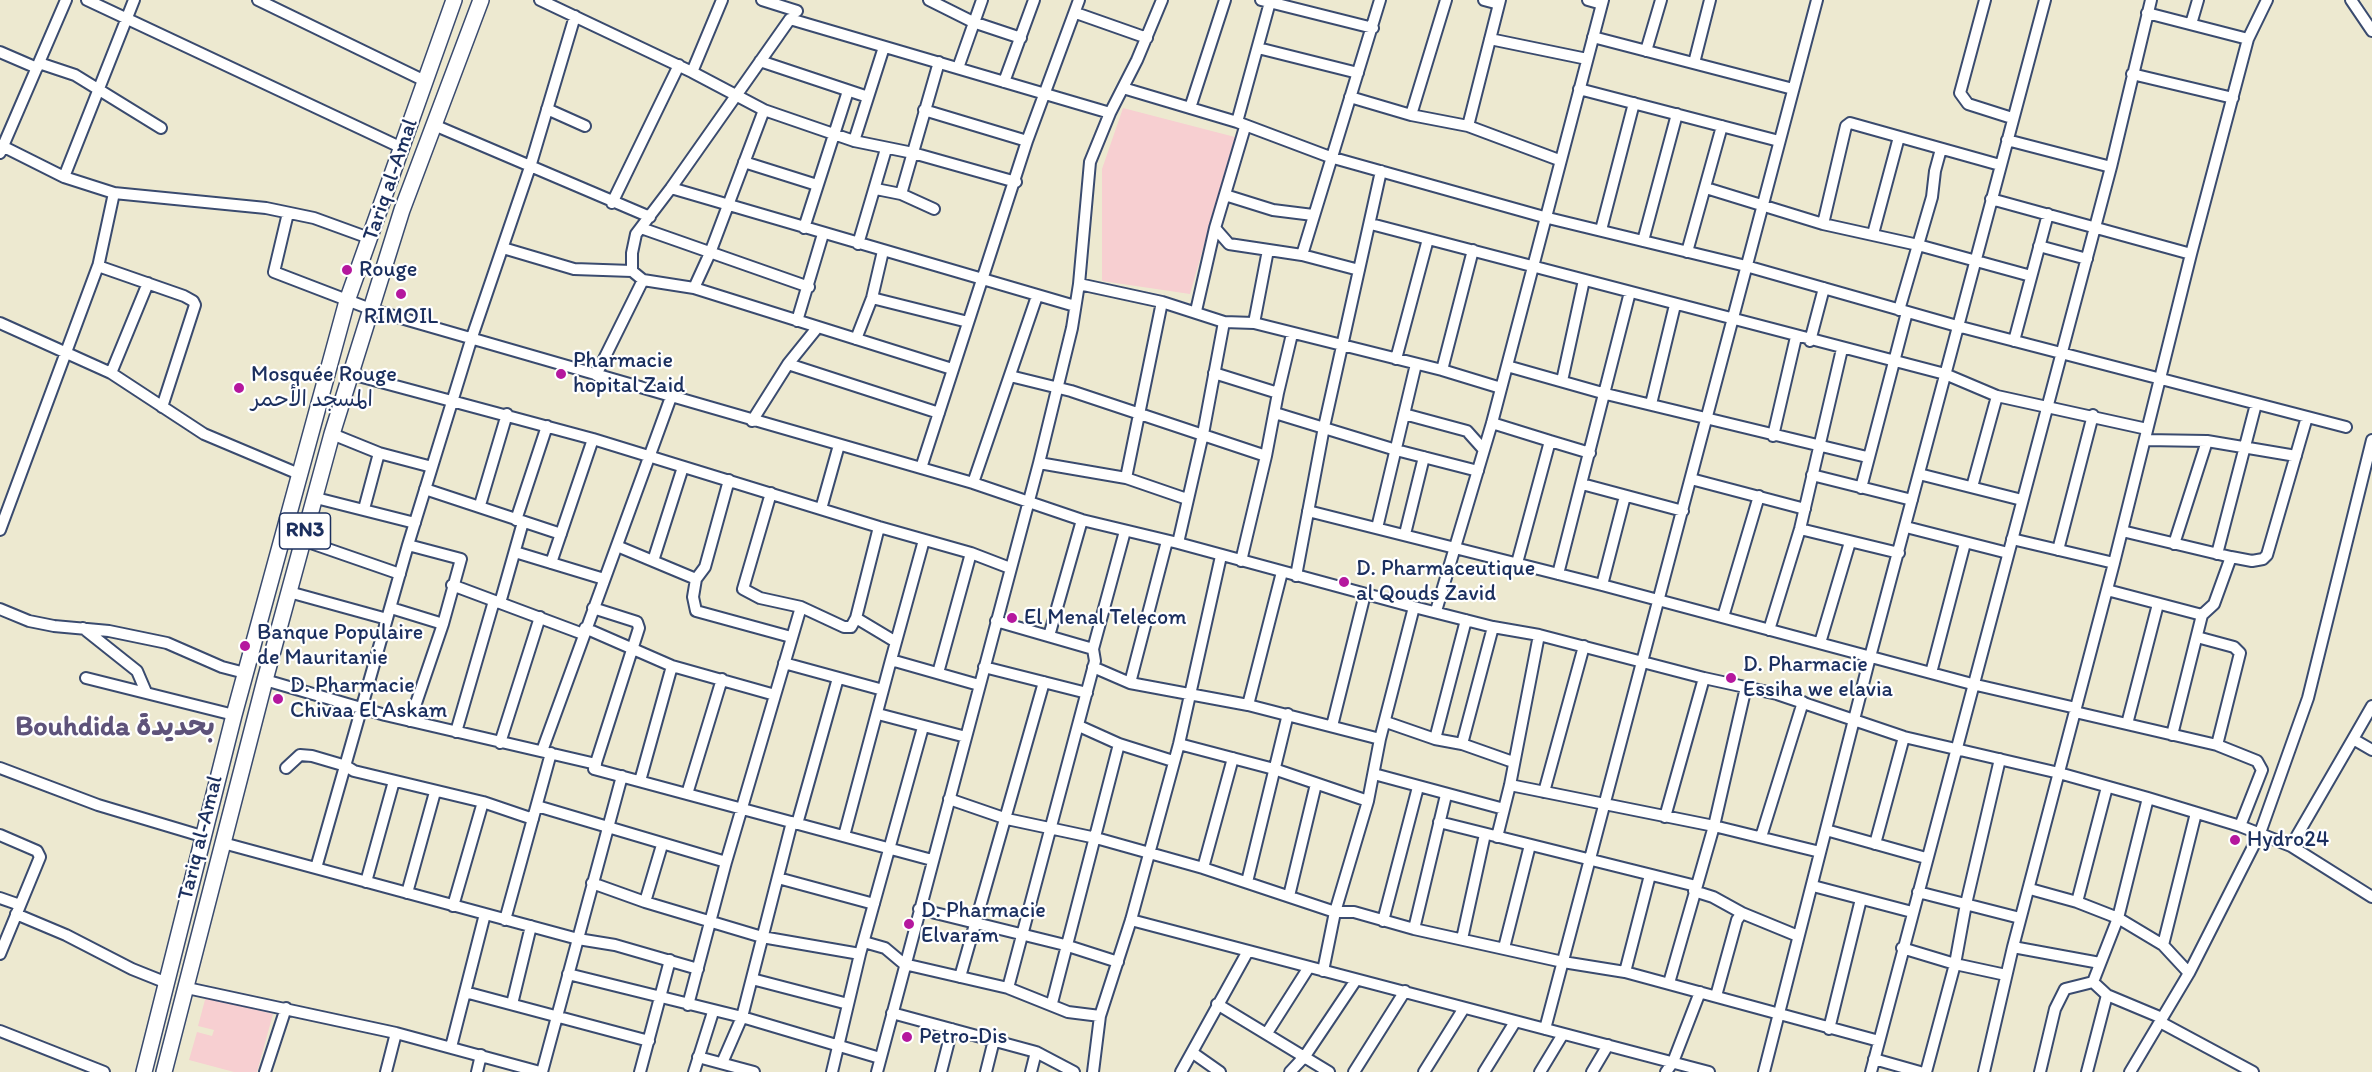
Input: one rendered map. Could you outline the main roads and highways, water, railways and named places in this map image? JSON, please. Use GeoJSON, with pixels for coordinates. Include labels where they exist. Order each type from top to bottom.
{"type":"FeatureCollection","features":[{"type":"Feature","properties":{"kind":"highway","name":"Tariq al-Amal"},"geometry":{"type":"LineString","coordinates":[[144,1072],[245,673],[347,301],[454,0]]}},
{"type":"Feature","properties":{"kind":"highway","name":"Tariq al-Amal"},"geometry":{"type":"LineString","coordinates":[[164,1072],[265,680],[332,434],[373,310],[399,220],[481,0]]}},
{"type":"Feature","properties":{"kind":"place","name":"Rouge"},"geometry":{"type":"Point","coordinates":[347,270]}},
{"type":"Feature","properties":{"kind":"place","name":"RIMOIL"},"geometry":{"type":"Point","coordinates":[401,294]}},
{"type":"Feature","properties":{"kind":"place","name":"Pharmacie hopital Zaid"},"geometry":{"type":"Point","coordinates":[561,374]}},
{"type":"Feature","properties":{"kind":"place","name":"Mosquée Rouge المسجد الأحمر"},"geometry":{"type":"Point","coordinates":[239,388]}},
{"type":"Feature","properties":{"kind":"place","name":"D. Pharmaceutique al Qouds Zavid"},"geometry":{"type":"Point","coordinates":[1344,582]}},
{"type":"Feature","properties":{"kind":"place","name":"El Menal Telecom"},"geometry":{"type":"Point","coordinates":[1012,618]}},
{"type":"Feature","properties":{"kind":"place","name":"Banque Populaire de Mauritanie"},"geometry":{"type":"Point","coordinates":[245,646]}},
{"type":"Feature","properties":{"kind":"place","name":"D. Pharmacie Essiha we elavia"},"geometry":{"type":"Point","coordinates":[1731,678]}},
{"type":"Feature","properties":{"kind":"place","name":"D. Pharmacie Chivaa El Askam"},"geometry":{"type":"Point","coordinates":[278,699]}},
{"type":"Feature","properties":{"kind":"place","name":"Hydro24"},"geometry":{"type":"Point","coordinates":[2235,840]}},
{"type":"Feature","properties":{"kind":"place","name":"D. Pharmacie Elvaram"},"geometry":{"type":"Point","coordinates":[909,924]}},
{"type":"Feature","properties":{"kind":"place","name":"Petro-Dis"},"geometry":{"type":"Point","coordinates":[907,1037]}},
{"type":"Feature","properties":{"kind":"district","name":"Bouhdida بحديدة"},"geometry":{"type":"Point","coordinates":[115,728]}}]}
